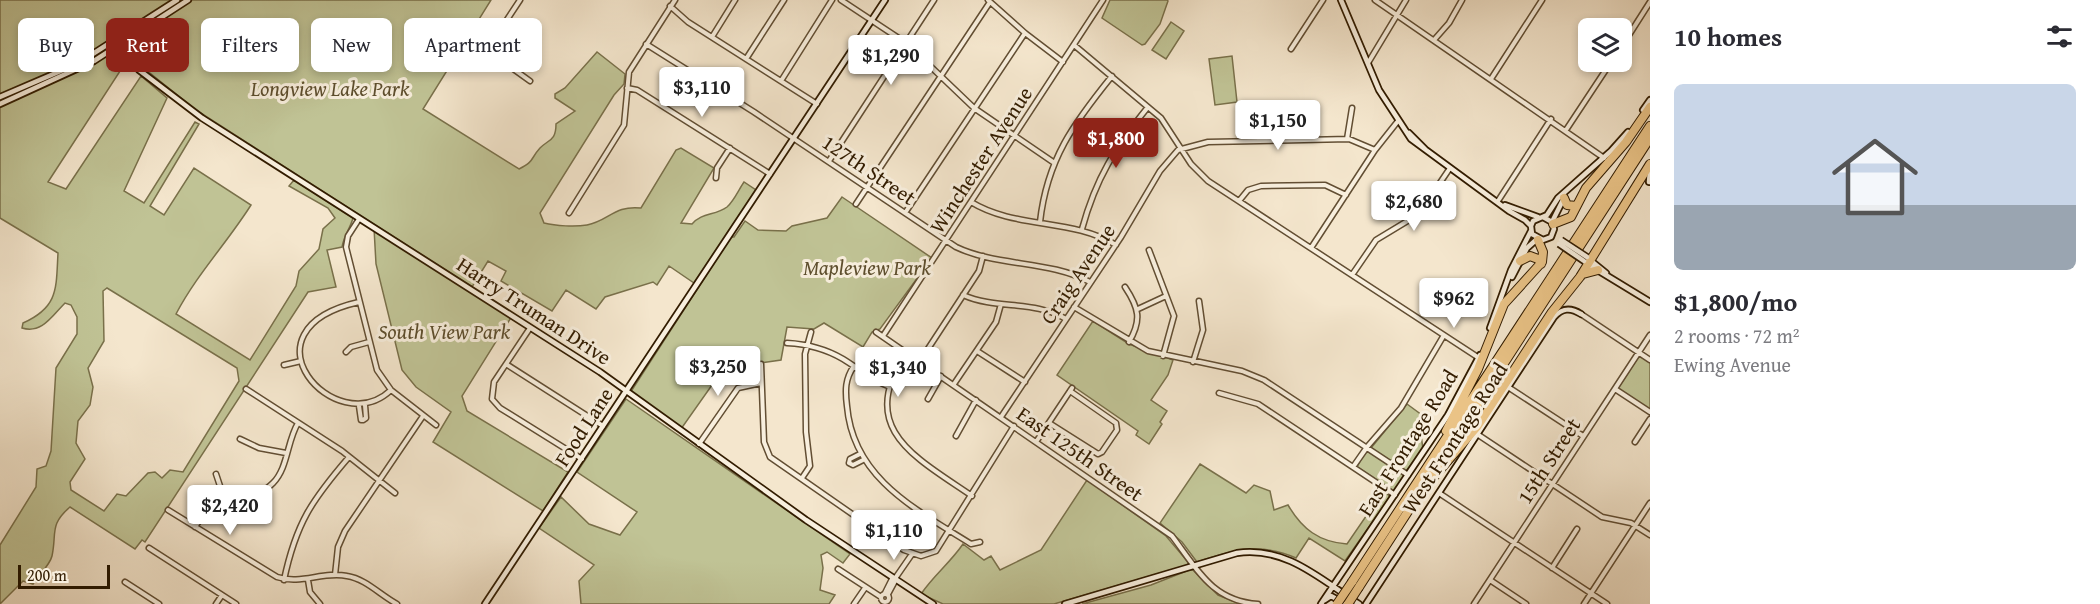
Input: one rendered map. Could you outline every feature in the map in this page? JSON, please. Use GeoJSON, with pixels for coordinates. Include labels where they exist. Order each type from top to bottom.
{"type":"FeatureCollection","features":[{"type":"Feature","properties":{"kind":"highway"},"geometry":{"type":"LineString","coordinates":[[1553,226],[1569,219],[1588,184],[1626,142],[1650,107]]}},
{"type":"Feature","properties":{"kind":"highway"},"geometry":{"type":"LineString","coordinates":[[1347,604],[1355,584],[1432,459],[1650,126]]}},
{"type":"Feature","properties":{"kind":"highway"},"geometry":{"type":"LineString","coordinates":[[1337,604],[1355,584],[1416,496],[1650,138]]}},
{"type":"Feature","properties":{"kind":"highway"},"geometry":{"type":"LineString","coordinates":[[1416,496],[1470,436],[1552,312],[1580,277],[1587,261],[1596,251],[1650,164]]}},
{"type":"Feature","properties":{"kind":"highway"},"geometry":{"type":"LineString","coordinates":[[1564,198],[1567,205],[1576,206]]}},
{"type":"Feature","properties":{"kind":"highway"},"geometry":{"type":"LineString","coordinates":[[1432,459],[1478,369],[1504,304],[1541,264],[1544,254],[1540,239]]}},
{"type":"Feature","properties":{"kind":"highway"},"geometry":{"type":"LineString","coordinates":[[1580,277],[1590,270],[1602,271],[1596,251]]}},
{"type":"Feature","properties":{"kind":"highway"},"geometry":{"type":"LineString","coordinates":[[1520,261],[1530,256],[1538,259],[1541,264]]}},
{"type":"Feature","properties":{"kind":"main road"},"geometry":{"type":"LineString","coordinates":[[152,18],[177,0]]}},
{"type":"Feature","properties":{"kind":"main road"},"geometry":{"type":"LineString","coordinates":[[158,18],[188,0]]}},
{"type":"Feature","properties":{"kind":"main road","name":"Food Lane"},"geometry":{"type":"LineString","coordinates":[[485,604],[885,0]]}},
{"type":"Feature","properties":{"kind":"main road"},"geometry":{"type":"LineString","coordinates":[[1341,0],[1379,90],[1411,139],[1505,206],[1540,239],[1560,242],[1650,302]]}},
{"type":"Feature","properties":{"kind":"main road"},"geometry":{"type":"LineString","coordinates":[[0,97],[77,64],[106,48]]}},
{"type":"Feature","properties":{"kind":"main road"},"geometry":{"type":"LineString","coordinates":[[0,104],[74,72],[106,50]]}},
{"type":"Feature","properties":{"kind":"main road","name":"Harry Truman Drive"},"geometry":{"type":"LineString","coordinates":[[141,72],[189,109],[600,372],[626,393],[894,580],[933,604]]}},
{"type":"Feature","properties":{"kind":"main road"},"geometry":{"type":"LineString","coordinates":[[1541,217],[1558,198],[1624,139],[1650,100]]}},
{"type":"Feature","properties":{"kind":"main road"},"geometry":{"type":"LineString","coordinates":[[1649,183],[1650,171]]}},
{"type":"Feature","properties":{"kind":"main road"},"geometry":{"type":"LineString","coordinates":[[1553,226],[1564,198],[1576,183]]}},
{"type":"Feature","properties":{"kind":"main road"},"geometry":{"type":"LineString","coordinates":[[1505,206],[1541,217],[1553,226],[1560,242]]}},
{"type":"Feature","properties":{"kind":"main road","name":"East Frontage Road"},"geometry":{"type":"LineString","coordinates":[[1322,603],[1409,476],[1457,400],[1479,358],[1511,270],[1531,229],[1541,217]]}},
{"type":"Feature","properties":{"kind":"main road","name":"East Frontage Road"},"geometry":{"type":"LineString","coordinates":[[1505,290],[1520,261],[1553,226]]}},
{"type":"Feature","properties":{"kind":"main road","name":"West Frontage Road"},"geometry":{"type":"LineString","coordinates":[[1366,604],[1560,311],[1569,309],[1581,314]]}},
{"type":"Feature","properties":{"kind":"main road"},"geometry":{"type":"LineString","coordinates":[[1065,604],[1236,553],[1266,552],[1291,560],[1359,604]]}},
{"type":"Feature","properties":{"kind":"main road"},"geometry":{"type":"LineString","coordinates":[[1322,603],[1331,596],[1347,604]]}},
{"type":"Feature","properties":{"kind":"street"},"geometry":{"type":"LineString","coordinates":[[520,0],[488,50],[530,81]]}},
{"type":"Feature","properties":{"kind":"street"},"geometry":{"type":"LineString","coordinates":[[569,213],[624,125],[627,113],[629,72],[675,0]]}},
{"type":"Feature","properties":{"kind":"street"},"geometry":{"type":"LineString","coordinates":[[712,38],[735,0]]}},
{"type":"Feature","properties":{"kind":"street"},"geometry":{"type":"LineString","coordinates":[[746,59],[784,0]]}},
{"type":"Feature","properties":{"kind":"street"},"geometry":{"type":"LineString","coordinates":[[781,81],[832,0]]}},
{"type":"Feature","properties":{"kind":"street"},"geometry":{"type":"LineString","coordinates":[[841,0],[906,43],[974,108],[1053,162]]}},
{"type":"Feature","properties":{"kind":"street"},"geometry":{"type":"LineString","coordinates":[[829,161],[934,0]]}},
{"type":"Feature","properties":{"kind":"street"},"geometry":{"type":"LineString","coordinates":[[1291,49],[1323,0]]}},
{"type":"Feature","properties":{"kind":"street"},"geometry":{"type":"LineString","coordinates":[[1375,0],[1551,119],[1604,158]]}},
{"type":"Feature","properties":{"kind":"street"},"geometry":{"type":"LineString","coordinates":[[1367,63],[1406,0]]}},
{"type":"Feature","properties":{"kind":"street"},"geometry":{"type":"LineString","coordinates":[[1434,40],[1449,23],[1462,0]]}},
{"type":"Feature","properties":{"kind":"street"},"geometry":{"type":"LineString","coordinates":[[1491,79],[1542,0]]}},
{"type":"Feature","properties":{"kind":"street"},"geometry":{"type":"LineString","coordinates":[[856,204],[989,1],[1025,33],[1063,61]]}},
{"type":"Feature","properties":{"kind":"street","name":"Winchester Avenue"},"geometry":{"type":"LineString","coordinates":[[883,336],[1102,1]]}},
{"type":"Feature","properties":{"kind":"street"},"geometry":{"type":"LineString","coordinates":[[1632,30],[1650,2]]}},
{"type":"Feature","properties":{"kind":"street"},"geometry":{"type":"LineString","coordinates":[[670,6],[712,38],[817,104]]}},
{"type":"Feature","properties":{"kind":"street"},"geometry":{"type":"LineString","coordinates":[[905,213],[1025,33]]}},
{"type":"Feature","properties":{"kind":"street","name":"127th Street"},"geometry":{"type":"LineString","coordinates":[[646,44],[829,161],[945,241],[966,252],[1068,272],[1090,282]]}},
{"type":"Feature","properties":{"kind":"street"},"geometry":{"type":"LineString","coordinates":[[1074,45],[1168,125],[1202,176],[1479,358]]}},
{"type":"Feature","properties":{"kind":"street"},"geometry":{"type":"LineString","coordinates":[[1566,130],[1604,72]]}},
{"type":"Feature","properties":{"kind":"street"},"geometry":{"type":"LineString","coordinates":[[1040,222],[1053,162],[1080,116],[1112,76]]}},
{"type":"Feature","properties":{"kind":"street"},"geometry":{"type":"LineString","coordinates":[[627,88],[637,90],[770,174]]}},
{"type":"Feature","properties":{"kind":"street"},"geometry":{"type":"LineString","coordinates":[[1082,229],[1091,197],[1104,167],[1148,107]]}},
{"type":"Feature","properties":{"kind":"street"},"geometry":{"type":"LineString","coordinates":[[1347,139],[1352,108]]}},
{"type":"Feature","properties":{"kind":"street"},"geometry":{"type":"LineString","coordinates":[[1498,201],[1551,119]]}},
{"type":"Feature","properties":{"kind":"street"},"geometry":{"type":"LineString","coordinates":[[1311,248],[1375,150],[1398,121]]}},
{"type":"Feature","properties":{"kind":"street"},"geometry":{"type":"LineString","coordinates":[[1182,148],[1208,142],[1347,139],[1375,150]]}},
{"type":"Feature","properties":{"kind":"street"},"geometry":{"type":"LineString","coordinates":[[716,178],[717,168],[730,148]]}},
{"type":"Feature","properties":{"kind":"street","name":"Craig Avenue"},"geometry":{"type":"LineString","coordinates":[[1001,417],[1116,245],[1160,171],[1182,148]]}},
{"type":"Feature","properties":{"kind":"street"},"geometry":{"type":"LineString","coordinates":[[1352,275],[1376,240],[1419,214],[1450,168]]}},
{"type":"Feature","properties":{"kind":"street"},"geometry":{"type":"LineString","coordinates":[[1239,201],[1248,190],[1261,186],[1325,185],[1346,195]]}},
{"type":"Feature","properties":{"kind":"street"},"geometry":{"type":"LineString","coordinates":[[971,202],[993,213],[1099,234],[1116,245]]}},
{"type":"Feature","properties":{"kind":"street"},"geometry":{"type":"LineString","coordinates":[[359,219],[348,236],[346,247],[377,370],[391,390],[436,425]]}},
{"type":"Feature","properties":{"kind":"street"},"geometry":{"type":"LineString","coordinates":[[1149,250],[1174,316],[1162,356]]}},
{"type":"Feature","properties":{"kind":"street"},"geometry":{"type":"LineString","coordinates":[[920,361],[979,271],[983,256]]}},
{"type":"Feature","properties":{"kind":"street"},"geometry":{"type":"LineString","coordinates":[[1125,287],[1138,309],[1138,326],[1129,342]]}},
{"type":"Feature","properties":{"kind":"street"},"geometry":{"type":"LineString","coordinates":[[963,295],[982,302],[1041,308],[1066,319]]}},
{"type":"Feature","properties":{"kind":"street"},"geometry":{"type":"LineString","coordinates":[[1138,309],[1166,296]]}},
{"type":"Feature","properties":{"kind":"street"},"geometry":{"type":"LineString","coordinates":[[1193,362],[1203,330],[1198,301]]}},
{"type":"Feature","properties":{"kind":"street"},"geometry":{"type":"LineString","coordinates":[[359,302],[331,309],[310,324],[301,340],[301,361],[314,383],[338,400],[359,406],[365,405],[380,399],[391,390]]}},
{"type":"Feature","properties":{"kind":"street"},"geometry":{"type":"LineString","coordinates":[[954,384],[996,322],[1000,304]]}},
{"type":"Feature","properties":{"kind":"street"},"geometry":{"type":"LineString","coordinates":[[1074,307],[1129,342],[1162,356],[1242,371],[1259,378],[1409,476]]}},
{"type":"Feature","properties":{"kind":"street"},"geometry":{"type":"LineString","coordinates":[[1581,314],[1650,360]]}},
{"type":"Feature","properties":{"kind":"street"},"geometry":{"type":"LineString","coordinates":[[530,328],[494,382],[491,396],[501,408],[582,459]]}},
{"type":"Feature","properties":{"kind":"street"},"geometry":{"type":"LineString","coordinates":[[802,478],[810,466],[806,432],[806,346],[811,332]]}},
{"type":"Feature","properties":{"kind":"street","name":"East 125th Street"},"geometry":{"type":"LineString","coordinates":[[876,332],[1172,536],[1205,582],[1217,591],[1238,601],[1258,604]]}},
{"type":"Feature","properties":{"kind":"street"},"geometry":{"type":"LineString","coordinates":[[1353,467],[1366,447],[1401,408],[1444,335]]}},
{"type":"Feature","properties":{"kind":"street","name":"15th Street"},"geometry":{"type":"LineString","coordinates":[[1474,604],[1650,335]]}},
{"type":"Feature","properties":{"kind":"street"},"geometry":{"type":"LineString","coordinates":[[346,352],[351,347],[369,342]]}},
{"type":"Feature","properties":{"kind":"street"},"geometry":{"type":"LineString","coordinates":[[787,343],[833,354],[874,380],[888,386]]}},
{"type":"Feature","properties":{"kind":"street"},"geometry":{"type":"LineString","coordinates":[[977,351],[1024,382]]}},
{"type":"Feature","properties":{"kind":"street"},"geometry":{"type":"LineString","coordinates":[[907,352],[888,386],[889,417],[902,445],[914,457],[972,496]]}},
{"type":"Feature","properties":{"kind":"street"},"geometry":{"type":"LineString","coordinates":[[284,365],[301,361]]}},
{"type":"Feature","properties":{"kind":"street"},"geometry":{"type":"LineString","coordinates":[[506,364],[603,427]]}},
{"type":"Feature","properties":{"kind":"street"},"geometry":{"type":"LineString","coordinates":[[761,364],[764,442],[770,457],[912,554],[921,556],[931,554],[972,496],[1014,426]]}},
{"type":"Feature","properties":{"kind":"street"},"geometry":{"type":"LineString","coordinates":[[854,366],[845,390],[850,428],[863,460],[887,487],[949,531],[971,544],[980,542]]}},
{"type":"Feature","properties":{"kind":"street"},"geometry":{"type":"LineString","coordinates":[[928,399],[941,376]]}},
{"type":"Feature","properties":{"kind":"street"},"geometry":{"type":"LineString","coordinates":[[699,444],[738,388],[761,383]]}},
{"type":"Feature","properties":{"kind":"street"},"geometry":{"type":"LineString","coordinates":[[1509,387],[1583,436]]}},
{"type":"Feature","properties":{"kind":"street"},"geometry":{"type":"LineString","coordinates":[[246,389],[349,457],[395,493]]}},
{"type":"Feature","properties":{"kind":"street"},"geometry":{"type":"LineString","coordinates":[[1615,389],[1650,412]]}},
{"type":"Feature","properties":{"kind":"street"},"geometry":{"type":"LineString","coordinates":[[1036,442],[1071,390],[1118,425],[1102,452],[1098,454],[1049,423]]}},
{"type":"Feature","properties":{"kind":"street"},"geometry":{"type":"LineString","coordinates":[[1219,393],[1258,404],[1395,496]]}},
{"type":"Feature","properties":{"kind":"street"},"geometry":{"type":"LineString","coordinates":[[956,436],[976,400]]}},
{"type":"Feature","properties":{"kind":"street"},"geometry":{"type":"LineString","coordinates":[[359,406],[362,420],[366,418],[365,405]]}},
{"type":"Feature","properties":{"kind":"street"},"geometry":{"type":"LineString","coordinates":[[335,575],[336,557],[341,538],[423,416]]}},
{"type":"Feature","properties":{"kind":"street"},"geometry":{"type":"LineString","coordinates":[[1635,442],[1650,419]]}},
{"type":"Feature","properties":{"kind":"street"},"geometry":{"type":"LineString","coordinates":[[195,526],[209,507],[224,498],[258,493],[277,479],[298,423]]}},
{"type":"Feature","properties":{"kind":"street"},"geometry":{"type":"LineString","coordinates":[[1477,434],[1602,517],[1635,525],[1650,535]]}},
{"type":"Feature","properties":{"kind":"street"},"geometry":{"type":"LineString","coordinates":[[240,438],[259,448],[286,453]]}},
{"type":"Feature","properties":{"kind":"street"},"geometry":{"type":"LineString","coordinates":[[860,454],[850,459],[849,463],[853,465],[863,460]]}},
{"type":"Feature","properties":{"kind":"street"},"geometry":{"type":"LineString","coordinates":[[284,580],[294,540],[304,516],[320,491],[349,457]]}},
{"type":"Feature","properties":{"kind":"street"},"geometry":{"type":"LineString","coordinates":[[216,474],[224,498]]}},
{"type":"Feature","properties":{"kind":"street"},"geometry":{"type":"LineString","coordinates":[[256,518],[258,493]]}},
{"type":"Feature","properties":{"kind":"street"},"geometry":{"type":"LineString","coordinates":[[1439,493],[1607,604]]}},
{"type":"Feature","properties":{"kind":"street"},"geometry":{"type":"LineString","coordinates":[[1584,604],[1650,503]]}},
{"type":"Feature","properties":{"kind":"street"},"geometry":{"type":"LineString","coordinates":[[168,510],[284,580],[308,580],[335,575],[357,579],[396,604]]}},
{"type":"Feature","properties":{"kind":"street"},"geometry":{"type":"LineString","coordinates":[[1552,568],[1577,529]]}},
{"type":"Feature","properties":{"kind":"street"},"geometry":{"type":"LineString","coordinates":[[149,548],[236,604]]}},
{"type":"Feature","properties":{"kind":"street"},"geometry":{"type":"LineString","coordinates":[[890,602],[884,602],[885,595],[912,554]]}},
{"type":"Feature","properties":{"kind":"street"},"geometry":{"type":"LineString","coordinates":[[838,569],[865,588],[885,595],[890,602]]}},
{"type":"Feature","properties":{"kind":"street"},"geometry":{"type":"LineString","coordinates":[[308,580],[310,592],[320,604]]}},
{"type":"Feature","properties":{"kind":"street"},"geometry":{"type":"LineString","coordinates":[[1490,580],[1526,604]]}},
{"type":"Feature","properties":{"kind":"street"},"geometry":{"type":"LineString","coordinates":[[125,582],[159,604]]}},
{"type":"Feature","properties":{"kind":"street"},"geometry":{"type":"LineString","coordinates":[[854,604],[865,588]]}},
{"type":"Feature","properties":{"kind":"street"},"geometry":{"type":"LineString","coordinates":[[216,604],[222,595]]}},
{"type":"Feature","properties":{"kind":"green space","name":"Longview Lake Park"},"geometry":{"type":"Polygon","coordinates":[[[0,0],[491,0],[480,18],[404,18],[404,72],[446,72],[423,109],[519,169],[530,162],[540,148],[553,137],[556,124],[575,111],[555,98],[555,94],[565,88],[597,52],[625,74],[624,84],[614,95],[540,213],[544,223],[566,226],[587,225],[624,209],[641,208],[676,150],[681,148],[714,168],[681,223],[692,224],[700,218],[727,207],[744,182],[756,190],[694,283],[669,266],[657,285],[653,282],[605,297],[596,309],[566,290],[552,311],[501,281],[506,271],[488,261],[472,287],[196,110],[148,72],[189,72],[189,18],[106,18],[106,72],[119,72],[48,182],[66,189],[141,76],[167,98],[124,191],[144,203],[195,122],[199,124],[150,206],[164,215],[194,168],[251,205],[193,285],[176,314],[250,360],[296,286],[299,271],[319,249],[323,229],[335,218],[328,208],[289,186],[294,180],[353,218],[342,247],[327,250],[336,287],[308,292],[145,542],[142,540],[135,549],[70,507],[56,524],[52,556],[46,567],[33,584],[23,581],[0,604],[0,545],[36,487],[37,469],[46,466],[51,451],[56,368],[77,334],[77,317],[71,305],[65,303],[41,326],[22,328],[23,323],[43,310],[53,295],[56,286],[58,253],[0,218],[0,0]],[[107,288],[103,291],[104,341],[88,368],[93,387],[90,405],[78,421],[76,443],[85,459],[70,482],[71,490],[104,511],[117,494],[126,496],[148,473],[155,472],[162,478],[170,470],[183,472],[239,381],[237,368],[107,288]]]}},
{"type":"Feature","properties":{"kind":"green space"},"geometry":{"type":"Polygon","coordinates":[[[1110,0],[1168,1],[1160,24],[1142,45],[1102,18],[1110,0]]]}},
{"type":"Feature","properties":{"kind":"green space"},"geometry":{"type":"Polygon","coordinates":[[[1171,22],[1184,31],[1166,59],[1152,50],[1171,22]]]}},
{"type":"Feature","properties":{"kind":"green space"},"geometry":{"type":"Polygon","coordinates":[[[1232,56],[1237,102],[1215,105],[1209,59],[1232,56]]]}},
{"type":"Feature","properties":{"kind":"green space","name":"Mapleview Park"},"geometry":{"type":"Polygon","coordinates":[[[842,197],[932,258],[880,329],[872,332],[863,347],[824,323],[814,329],[787,327],[781,360],[724,368],[681,429],[630,393],[731,237],[734,237],[745,221],[758,230],[786,231],[792,226],[827,218],[842,197]]]}},
{"type":"Feature","properties":{"kind":"green space","name":"South View Park"},"geometry":{"type":"Polygon","coordinates":[[[374,228],[512,316],[462,396],[467,411],[568,472],[543,511],[433,442],[451,412],[416,387],[402,370],[376,264],[374,228]]]}},
{"type":"Feature","properties":{"kind":"green space"},"geometry":{"type":"Polygon","coordinates":[[[1093,321],[1129,344],[1173,360],[1168,375],[1151,400],[1167,411],[1160,422],[1162,424],[1149,444],[1136,435],[1138,431],[1057,375],[1093,321]]]}},
{"type":"Feature","properties":{"kind":"green space"},"geometry":{"type":"Polygon","coordinates":[[[1639,356],[1650,362],[1650,410],[1618,388],[1639,356]]]}},
{"type":"Feature","properties":{"kind":"green space"},"geometry":{"type":"Polygon","coordinates":[[[626,399],[850,554],[843,563],[827,552],[821,555],[823,568],[820,590],[835,595],[829,604],[581,604],[579,581],[594,565],[539,528],[561,497],[589,524],[620,535],[637,512],[577,472],[626,399]]]}},
{"type":"Feature","properties":{"kind":"green space"},"geometry":{"type":"Polygon","coordinates":[[[1407,404],[1430,421],[1421,434],[1423,450],[1406,471],[1371,448],[1407,404]]]}},
{"type":"Feature","properties":{"kind":"green space"},"geometry":{"type":"Polygon","coordinates":[[[1365,452],[1369,452],[1403,474],[1404,477],[1395,492],[1357,467],[1365,452]]]}},
{"type":"Feature","properties":{"kind":"green space"},"geometry":{"type":"Polygon","coordinates":[[[1200,464],[1246,493],[1254,485],[1270,491],[1274,510],[1288,505],[1299,521],[1312,533],[1337,543],[1347,544],[1384,490],[1390,497],[1345,561],[1309,538],[1296,558],[1271,550],[1259,549],[1234,551],[1197,562],[1182,542],[1160,523],[1200,464]]]}},
{"type":"Feature","properties":{"kind":"green space"},"geometry":{"type":"Polygon","coordinates":[[[1087,480],[1166,536],[1188,562],[1188,565],[1054,604],[943,604],[921,594],[963,544],[984,560],[991,556],[1000,570],[1041,550],[1087,480]]]}},
{"type":"Feature","properties":{"kind":"green space"},"geometry":{"type":"Polygon","coordinates":[[[1193,570],[1218,595],[1240,604],[1082,604],[1151,585],[1193,570]]]}}]}
